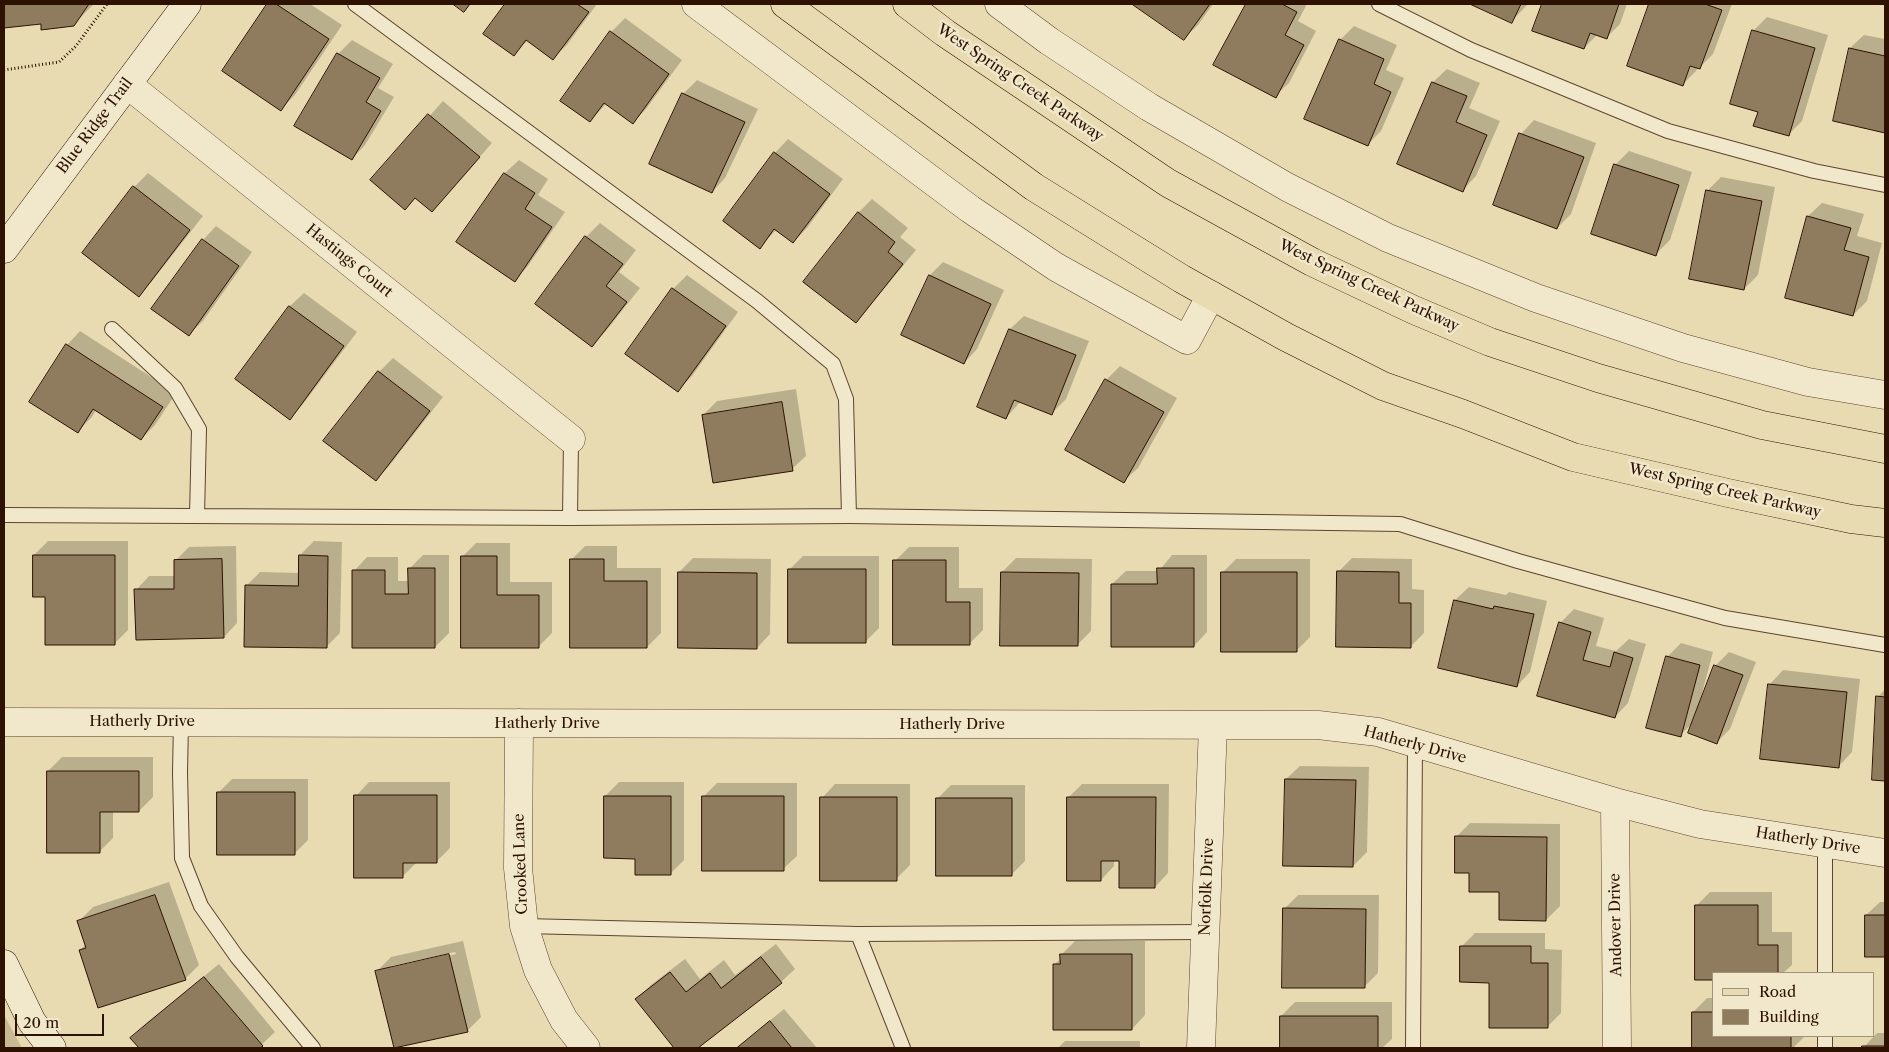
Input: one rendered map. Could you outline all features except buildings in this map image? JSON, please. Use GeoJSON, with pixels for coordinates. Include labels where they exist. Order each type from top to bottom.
{"type":"FeatureCollection","features":[{"type":"Feature","properties":{"kind":"main road","name":"West Spring Creek Parkway"},"geometry":{"type":"LineString","coordinates":[[785,4],[1034,187],[1212,295],[1383,386],[1463,414],[1573,457],[1851,519],[1885,523]]}},
{"type":"Feature","properties":{"kind":"main road","name":"West Spring Creek Parkway"},"geometry":{"type":"LineString","coordinates":[[907,4],[945,33],[1168,183],[1312,262],[1414,310],[1490,342],[1598,378],[1762,425],[1885,449]]}},
{"type":"Feature","properties":{"kind":"street","name":"Blue Ridge Trail"},"geometry":{"type":"LineString","coordinates":[[4,249],[187,4]]}},
{"type":"Feature","properties":{"kind":"street"},"geometry":{"type":"LineString","coordinates":[[696,4],[970,209],[1056,267],[1187,340],[1212,295]]}},
{"type":"Feature","properties":{"kind":"street"},"geometry":{"type":"LineString","coordinates":[[999,4],[1049,42],[1149,107],[1287,187],[1388,238],[1536,298],[1683,348],[1808,382],[1885,395]]}},
{"type":"Feature","properties":{"kind":"street","name":"Hastings Court"},"geometry":{"type":"LineString","coordinates":[[126,84],[571,439]]}},
{"type":"Feature","properties":{"kind":"street","name":"Hatherly Drive"},"geometry":{"type":"LineString","coordinates":[[4,722],[1318,725],[1378,732],[1615,802],[1700,824],[1885,852]]}},
{"type":"Feature","properties":{"kind":"street","name":"Crooked Lane"},"geometry":{"type":"LineString","coordinates":[[519,723],[518,868],[524,926],[538,970],[564,1020],[586,1048]]}},
{"type":"Feature","properties":{"kind":"street","name":"Norfolk Drive"},"geometry":{"type":"LineString","coordinates":[[1201,1048],[1213,725]]}},
{"type":"Feature","properties":{"kind":"street","name":"Andover Drive"},"geometry":{"type":"LineString","coordinates":[[1615,802],[1617,1048]]}},
{"type":"Feature","properties":{"kind":"street"},"geometry":{"type":"LineString","coordinates":[[4,964],[32,1022],[52,1048]]}},
{"type":"Feature","properties":{"kind":"lane"},"geometry":{"type":"LineString","coordinates":[[355,4],[758,301],[833,364],[846,399],[849,516]]}},
{"type":"Feature","properties":{"kind":"lane"},"geometry":{"type":"LineString","coordinates":[[1379,4],[1400,9],[1471,50],[1668,131],[1814,171],[1885,185]]}},
{"type":"Feature","properties":{"kind":"lane"},"geometry":{"type":"LineString","coordinates":[[112,329],[175,388],[199,429],[197,516]]}},
{"type":"Feature","properties":{"kind":"lane"},"geometry":{"type":"LineString","coordinates":[[570,518],[571,439]]}},
{"type":"Feature","properties":{"kind":"lane"},"geometry":{"type":"LineString","coordinates":[[4,515],[570,518],[849,516],[1400,524],[1518,561],[1725,618],[1885,645]]}},
{"type":"Feature","properties":{"kind":"lane"},"geometry":{"type":"LineString","coordinates":[[181,722],[182,858],[201,906],[236,957],[313,1048]]}},
{"type":"Feature","properties":{"kind":"lane"},"geometry":{"type":"LineString","coordinates":[[1413,1048],[1415,743]]}},
{"type":"Feature","properties":{"kind":"lane"},"geometry":{"type":"LineString","coordinates":[[1825,843],[1825,972]]}},
{"type":"Feature","properties":{"kind":"lane"},"geometry":{"type":"LineString","coordinates":[[524,926],[858,934],[1205,932]]}},
{"type":"Feature","properties":{"kind":"lane"},"geometry":{"type":"LineString","coordinates":[[858,934],[904,1048]]}},
{"type":"Feature","properties":{"kind":"path"},"geometry":{"type":"LineString","coordinates":[[4,70],[59,62],[76,46],[107,4]]}},
{"type":"Feature","properties":{"kind":"shaded area"},"geometry":{"type":"Polygon","coordinates":[[[4,1015],[22,1048],[4,1048],[4,1015]]]}}]}
